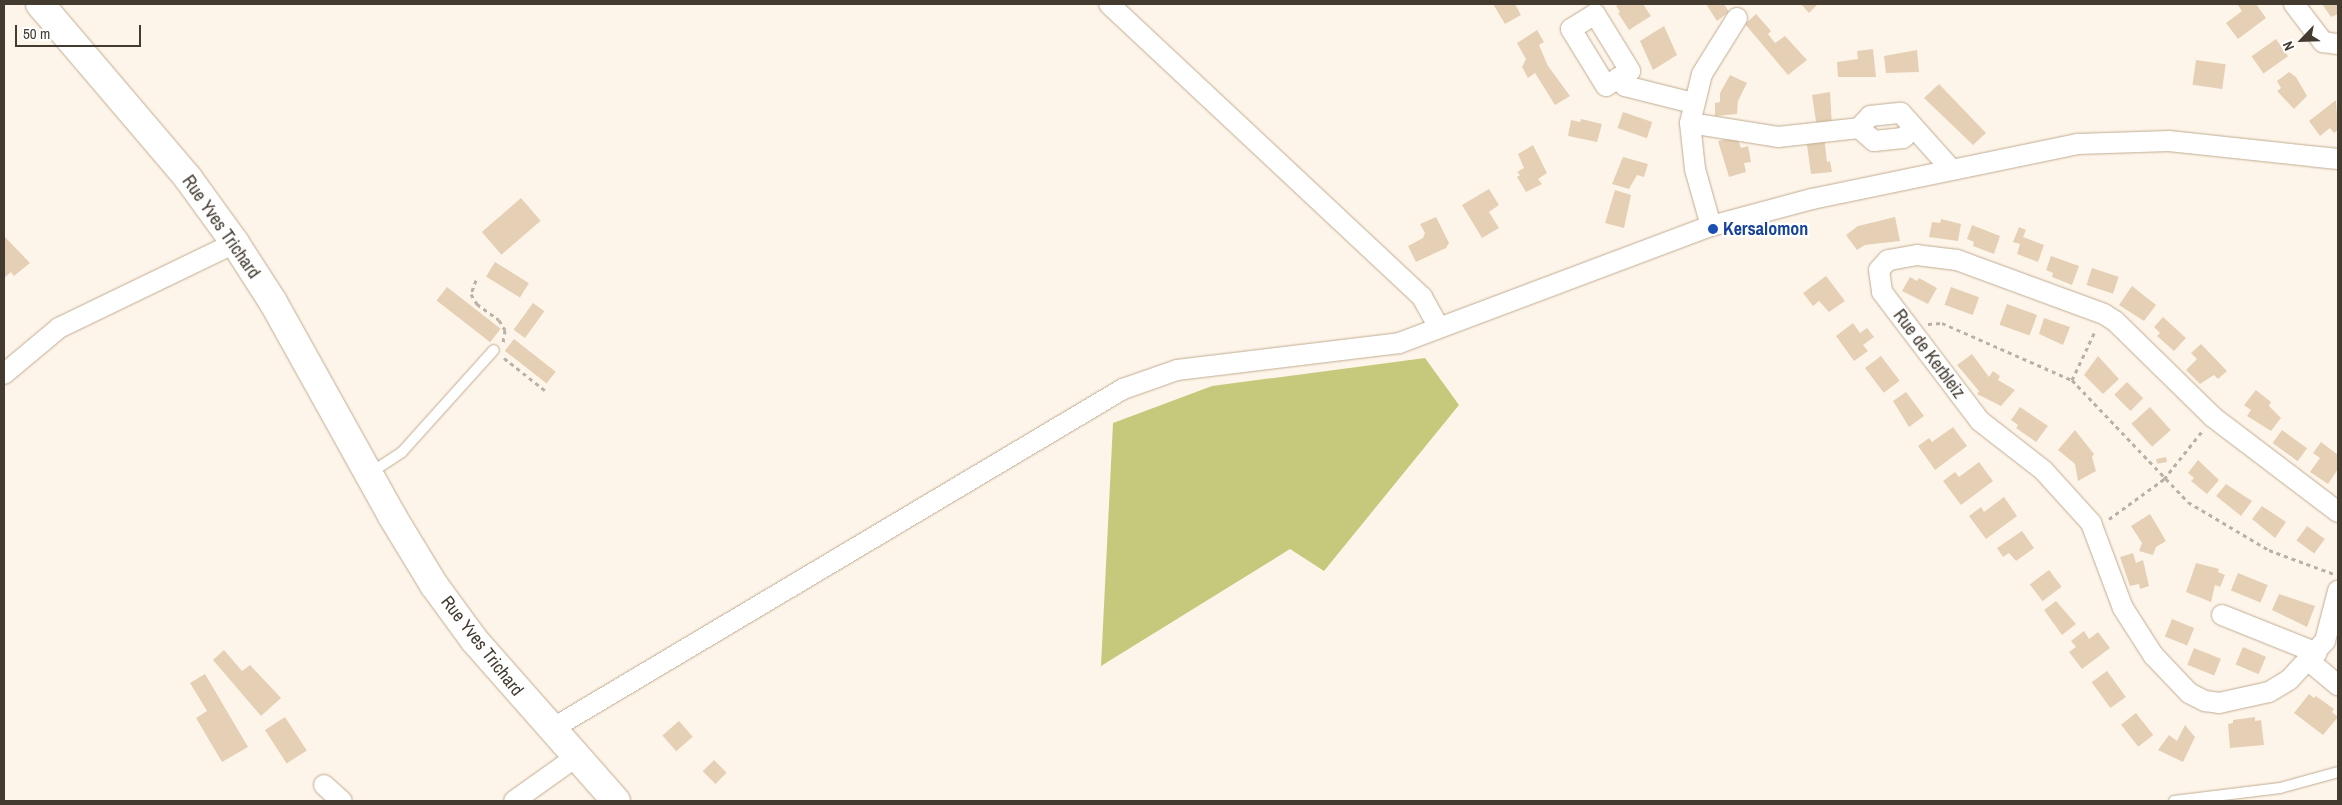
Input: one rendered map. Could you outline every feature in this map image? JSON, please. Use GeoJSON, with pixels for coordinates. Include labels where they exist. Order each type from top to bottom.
{"type":"FeatureCollection","features":[{"type":"Feature","properties":{"kind":"main road","name":"Rue Yves Trichard"},"geometry":{"type":"LineString","coordinates":[[40,4],[188,178],[234,243],[273,302],[369,474],[434,585],[475,641],[550,730],[616,801]]}},
{"type":"Feature","properties":{"kind":"street"},"geometry":{"type":"LineString","coordinates":[[1109,4],[1422,297],[1438,328]]}},
{"type":"Feature","properties":{"kind":"street"},"geometry":{"type":"LineString","coordinates":[[2294,4],[2323,42],[2338,44]]}},
{"type":"Feature","properties":{"kind":"street"},"geometry":{"type":"LineString","coordinates":[[1711,226],[1695,169],[1690,123],[1693,103],[1702,74],[1737,18]]}},
{"type":"Feature","properties":{"kind":"street"},"geometry":{"type":"LineString","coordinates":[[1618,78],[1624,86],[1693,103]]}},
{"type":"Feature","properties":{"kind":"street"},"geometry":{"type":"LineString","coordinates":[[1690,123],[1778,136],[1859,128],[1874,141],[1903,138],[1914,128],[1952,170]]}},
{"type":"Feature","properties":{"kind":"street"},"geometry":{"type":"LineString","coordinates":[[550,730],[1123,389],[1177,370],[1399,343],[1711,226],[1812,200],[2078,144],[2138,141],[2200,143],[2338,159]]}},
{"type":"Feature","properties":{"kind":"street"},"geometry":{"type":"LineString","coordinates":[[4,374],[59,328],[234,243]]}},
{"type":"Feature","properties":{"kind":"street","name":"Rue de Kerbleiz"},"geometry":{"type":"LineString","coordinates":[[2338,512],[2213,416],[2115,321],[2104,314],[1957,260],[1917,255],[1888,260],[1879,275],[1882,292],[1980,421],[2043,470],[2078,506],[2095,530],[2124,608],[2153,655],[2189,693],[2205,701],[2219,703],[2270,692],[2289,680],[2313,657],[2325,641],[2338,591]]}},
{"type":"Feature","properties":{"kind":"street"},"geometry":{"type":"LineString","coordinates":[[2222,615],[2313,657],[2338,685]]}},
{"type":"Feature","properties":{"kind":"street"},"geometry":{"type":"LineString","coordinates":[[514,801],[576,757]]}},
{"type":"Feature","properties":{"kind":"street"},"geometry":{"type":"LineString","coordinates":[[324,785],[342,801]]}},
{"type":"Feature","properties":{"kind":"lane"},"geometry":{"type":"LineString","coordinates":[[369,474],[402,452],[494,350]]}},
{"type":"Feature","properties":{"kind":"lane"},"geometry":{"type":"LineString","coordinates":[[2174,801],[2280,788],[2338,772]]}},
{"type":"Feature","properties":{"kind":"path"},"geometry":{"type":"LineString","coordinates":[[476,280],[471,294],[504,330],[506,341],[494,350],[547,392]]}},
{"type":"Feature","properties":{"kind":"path"},"geometry":{"type":"LineString","coordinates":[[2072,380],[2104,314]]}},
{"type":"Feature","properties":{"kind":"path"},"geometry":{"type":"LineString","coordinates":[[1907,325],[1942,323],[2072,380],[2164,479],[2188,502],[2234,532],[2269,550],[2330,571],[2338,578]]}},
{"type":"Feature","properties":{"kind":"path"},"geometry":{"type":"LineString","coordinates":[[2095,530],[2164,479],[2213,416]]}},
{"type":"Feature","properties":{"kind":"green space"},"geometry":{"type":"Polygon","coordinates":[[[1425,358],[1459,405],[1324,571],[1290,549],[1101,666],[1113,423],[1212,386],[1425,358]]]}},
{"type":"Feature","properties":{"kind":"building"},"geometry":{"type":"Polygon","coordinates":[[[1493,4],[1515,4],[1521,15],[1505,24],[1493,4]]]}},
{"type":"Feature","properties":{"kind":"building"},"geometry":{"type":"Polygon","coordinates":[[[1620,4],[1643,4],[1651,16],[1629,30],[1618,13],[1620,12],[1616,6],[1620,4]]]}},
{"type":"Feature","properties":{"kind":"building"},"geometry":{"type":"Polygon","coordinates":[[[1706,4],[1724,4],[1729,12],[1717,21],[1706,4]]]}},
{"type":"Feature","properties":{"kind":"building"},"geometry":{"type":"Polygon","coordinates":[[[1801,4],[1818,4],[1809,13],[1801,4]]]}},
{"type":"Feature","properties":{"kind":"building"},"geometry":{"type":"Polygon","coordinates":[[[2237,4],[2256,4],[2266,18],[2238,39],[2226,23],[2242,11],[2237,4]]]}},
{"type":"Feature","properties":{"kind":"building"},"geometry":{"type":"Polygon","coordinates":[[[2322,4],[2338,4],[2338,14],[2331,17],[2322,4]]]}},
{"type":"Feature","properties":{"kind":"building"},"geometry":{"type":"Polygon","coordinates":[[[1756,14],[1771,31],[1768,34],[1775,43],[1785,36],[1807,60],[1788,75],[1745,24],[1756,14]]]}},
{"type":"Feature","properties":{"kind":"building"},"geometry":{"type":"Polygon","coordinates":[[[1664,26],[1677,55],[1653,70],[1640,41],[1664,26]]]}},
{"type":"Feature","properties":{"kind":"building"},"geometry":{"type":"Polygon","coordinates":[[[1537,30],[1544,42],[1539,45],[1548,66],[1570,96],[1555,105],[1535,73],[1528,78],[1522,67],[1526,59],[1517,43],[1537,30]]]}},
{"type":"Feature","properties":{"kind":"building"},"geometry":{"type":"Polygon","coordinates":[[[2276,39],[2288,56],[2263,73],[2251,56],[2276,39]]]}},
{"type":"Feature","properties":{"kind":"building"},"geometry":{"type":"Polygon","coordinates":[[[1873,49],[1876,77],[1838,77],[1837,62],[1858,59],[1857,51],[1873,49]]]}},
{"type":"Feature","properties":{"kind":"building"},"geometry":{"type":"Polygon","coordinates":[[[1917,50],[1919,72],[1886,73],[1884,56],[1917,50]]]}},
{"type":"Feature","properties":{"kind":"building"},"geometry":{"type":"Polygon","coordinates":[[[2196,60],[2226,64],[2222,89],[2193,85],[2196,60]]]}},
{"type":"Feature","properties":{"kind":"building"},"geometry":{"type":"Polygon","coordinates":[[[2289,72],[2296,77],[2307,96],[2294,109],[2277,91],[2281,88],[2277,81],[2289,72]]]}},
{"type":"Feature","properties":{"kind":"building"},"geometry":{"type":"Polygon","coordinates":[[[1730,75],[1747,83],[1738,101],[1737,114],[1715,116],[1715,103],[1720,102],[1720,93],[1730,75]]]}},
{"type":"Feature","properties":{"kind":"building"},"geometry":{"type":"Polygon","coordinates":[[[1939,84],[1986,133],[1973,145],[1924,98],[1939,84]]]}},
{"type":"Feature","properties":{"kind":"building"},"geometry":{"type":"Polygon","coordinates":[[[1830,92],[1832,127],[1817,128],[1812,95],[1830,92]]]}},
{"type":"Feature","properties":{"kind":"building"},"geometry":{"type":"Polygon","coordinates":[[[2336,100],[2338,130],[2334,133],[2330,128],[2320,136],[2309,121],[2336,100]]]}},
{"type":"Feature","properties":{"kind":"building"},"geometry":{"type":"Polygon","coordinates":[[[1623,112],[1652,122],[1647,138],[1617,128],[1623,112]]]}},
{"type":"Feature","properties":{"kind":"building"},"geometry":{"type":"Polygon","coordinates":[[[1581,119],[1602,124],[1597,142],[1568,136],[1571,120],[1580,122],[1581,119]]]}},
{"type":"Feature","properties":{"kind":"building"},"geometry":{"type":"Polygon","coordinates":[[[1824,135],[1827,162],[1830,161],[1832,172],[1811,174],[1806,138],[1824,135]]]}},
{"type":"Feature","properties":{"kind":"building"},"geometry":{"type":"Polygon","coordinates":[[[1737,137],[1741,148],[1748,146],[1751,162],[1744,163],[1746,172],[1729,177],[1718,141],[1737,137]]]}},
{"type":"Feature","properties":{"kind":"building"},"geometry":{"type":"Polygon","coordinates":[[[1533,145],[1547,173],[1538,179],[1542,184],[1526,192],[1517,177],[1520,175],[1517,172],[1524,168],[1518,154],[1533,145]]]}},
{"type":"Feature","properties":{"kind":"building"},"geometry":{"type":"Polygon","coordinates":[[[1623,157],[1648,164],[1644,177],[1637,175],[1629,189],[1612,184],[1623,157]]]}},
{"type":"Feature","properties":{"kind":"building"},"geometry":{"type":"Polygon","coordinates":[[[1489,189],[1499,205],[1489,212],[1499,228],[1482,238],[1462,205],[1489,189]]]}},
{"type":"Feature","properties":{"kind":"building"},"geometry":{"type":"Polygon","coordinates":[[[1615,190],[1631,195],[1624,228],[1605,223],[1615,190]]]}},
{"type":"Feature","properties":{"kind":"building"},"geometry":{"type":"Polygon","coordinates":[[[521,198],[541,221],[501,255],[482,232],[521,198]]]}},
{"type":"Feature","properties":{"kind":"building"},"geometry":{"type":"Polygon","coordinates":[[[1436,217],[1449,243],[1446,248],[1416,262],[1408,246],[1423,238],[1425,233],[1420,224],[1436,217]]]}},
{"type":"Feature","properties":{"kind":"building"},"geometry":{"type":"Polygon","coordinates":[[[1895,217],[1900,241],[1865,245],[1857,250],[1846,235],[1858,226],[1895,217]]]}},
{"type":"Feature","properties":{"kind":"building"},"geometry":{"type":"Polygon","coordinates":[[[1941,219],[1961,224],[1958,241],[1929,237],[1932,222],[1940,223],[1941,219]]]}},
{"type":"Feature","properties":{"kind":"building"},"geometry":{"type":"Polygon","coordinates":[[[1972,225],[2000,236],[1994,254],[1973,246],[1974,242],[1967,239],[1972,225]]]}},
{"type":"Feature","properties":{"kind":"building"},"geometry":{"type":"Polygon","coordinates":[[[2019,227],[2026,230],[2023,237],[2044,245],[2038,262],[2017,254],[2020,244],[2013,242],[2019,227]]]}},
{"type":"Feature","properties":{"kind":"building"},"geometry":{"type":"Polygon","coordinates":[[[4,236],[30,263],[14,276],[11,272],[4,278],[4,236]]]}},
{"type":"Feature","properties":{"kind":"building"},"geometry":{"type":"Polygon","coordinates":[[[2051,256],[2079,266],[2072,285],[2052,277],[2053,273],[2046,270],[2051,256]]]}},
{"type":"Feature","properties":{"kind":"building"},"geometry":{"type":"Polygon","coordinates":[[[495,262],[529,283],[520,298],[486,276],[495,262]]]}},
{"type":"Feature","properties":{"kind":"building"},"geometry":{"type":"Polygon","coordinates":[[[2092,268],[2119,277],[2113,294],[2086,285],[2092,268]]]}},
{"type":"Feature","properties":{"kind":"building"},"geometry":{"type":"Polygon","coordinates":[[[1826,276],[1845,301],[1829,312],[1819,301],[1813,306],[1803,293],[1826,276]]]}},
{"type":"Feature","properties":{"kind":"building"},"geometry":{"type":"Polygon","coordinates":[[[1910,277],[1917,281],[1919,278],[1937,288],[1928,304],[1902,291],[1910,277]]]}},
{"type":"Feature","properties":{"kind":"building"},"geometry":{"type":"Polygon","coordinates":[[[2132,286],[2156,305],[2144,321],[2119,305],[2132,286]]]}},
{"type":"Feature","properties":{"kind":"building"},"geometry":{"type":"Polygon","coordinates":[[[447,287],[501,329],[490,342],[437,300],[447,287]]]}},
{"type":"Feature","properties":{"kind":"building"},"geometry":{"type":"Polygon","coordinates":[[[1951,287],[1979,297],[1973,315],[1945,305],[1951,287]]]}},
{"type":"Feature","properties":{"kind":"building"},"geometry":{"type":"Polygon","coordinates":[[[533,303],[544,311],[525,338],[514,330],[533,303]]]}},
{"type":"Feature","properties":{"kind":"building"},"geometry":{"type":"Polygon","coordinates":[[[2007,304],[2037,315],[2030,336],[1999,325],[2007,304]]]}},
{"type":"Feature","properties":{"kind":"building"},"geometry":{"type":"Polygon","coordinates":[[[2163,317],[2186,338],[2174,351],[2157,336],[2160,333],[2154,327],[2163,317]]]}},
{"type":"Feature","properties":{"kind":"building"},"geometry":{"type":"Polygon","coordinates":[[[2044,318],[2070,327],[2063,345],[2039,334],[2044,318]]]}},
{"type":"Feature","properties":{"kind":"building"},"geometry":{"type":"Polygon","coordinates":[[[1853,323],[1860,333],[1867,328],[1874,337],[1863,345],[1868,351],[1854,361],[1836,336],[1853,323]]]}},
{"type":"Feature","properties":{"kind":"building"},"geometry":{"type":"Polygon","coordinates":[[[514,339],[556,372],[547,383],[505,351],[514,339]]]}},
{"type":"Feature","properties":{"kind":"building"},"geometry":{"type":"Polygon","coordinates":[[[2201,344],[2227,371],[2218,379],[2214,375],[2200,384],[2186,370],[2197,359],[2191,353],[2201,344]]]}},
{"type":"Feature","properties":{"kind":"building"},"geometry":{"type":"Polygon","coordinates":[[[1972,354],[1989,377],[1993,371],[2000,376],[1998,380],[2015,390],[2001,406],[1977,394],[1979,391],[1957,365],[1972,354]]]}},
{"type":"Feature","properties":{"kind":"building"},"geometry":{"type":"Polygon","coordinates":[[[1881,356],[1900,381],[1884,393],[1865,368],[1881,356]]]}},
{"type":"Feature","properties":{"kind":"building"},"geometry":{"type":"Polygon","coordinates":[[[2098,356],[2119,379],[2103,394],[2084,375],[2098,356]]]}},
{"type":"Feature","properties":{"kind":"building"},"geometry":{"type":"Polygon","coordinates":[[[2127,382],[2143,398],[2131,411],[2114,395],[2127,382]]]}},
{"type":"Feature","properties":{"kind":"building"},"geometry":{"type":"Polygon","coordinates":[[[2256,390],[2271,402],[2269,406],[2281,418],[2271,431],[2247,416],[2251,410],[2244,405],[2256,390]]]}},
{"type":"Feature","properties":{"kind":"building"},"geometry":{"type":"Polygon","coordinates":[[[1906,392],[1924,416],[1909,427],[1893,401],[1906,392]]]}},
{"type":"Feature","properties":{"kind":"building"},"geometry":{"type":"Polygon","coordinates":[[[2020,407],[2048,426],[2036,442],[2016,428],[2018,425],[2011,420],[2020,407]]]}},
{"type":"Feature","properties":{"kind":"building"},"geometry":{"type":"Polygon","coordinates":[[[2150,407],[2171,430],[2152,447],[2131,424],[2150,407]]]}},
{"type":"Feature","properties":{"kind":"building"},"geometry":{"type":"Polygon","coordinates":[[[1953,427],[1967,446],[1935,470],[1918,446],[1929,438],[1932,442],[1953,427]]]}},
{"type":"Feature","properties":{"kind":"building"},"geometry":{"type":"Polygon","coordinates":[[[2075,430],[2094,454],[2092,457],[2096,471],[2078,481],[2075,464],[2058,450],[2075,430]]]}},
{"type":"Feature","properties":{"kind":"building"},"geometry":{"type":"Polygon","coordinates":[[[2282,430],[2307,448],[2298,461],[2273,443],[2282,430]]]}},
{"type":"Feature","properties":{"kind":"building"},"geometry":{"type":"Polygon","coordinates":[[[2321,442],[2338,455],[2338,469],[2328,484],[2310,472],[2320,458],[2313,453],[2321,442]]]}},
{"type":"Feature","properties":{"kind":"building"},"geometry":{"type":"Polygon","coordinates":[[[2166,457],[2167,462],[2157,464],[2156,459],[2166,457]]]}},
{"type":"Feature","properties":{"kind":"building"},"geometry":{"type":"Polygon","coordinates":[[[2198,460],[2219,480],[2207,494],[2191,481],[2194,478],[2188,473],[2198,460]]]}},
{"type":"Feature","properties":{"kind":"building"},"geometry":{"type":"Polygon","coordinates":[[[1979,462],[1993,481],[1961,505],[1943,481],[1955,472],[1959,477],[1979,462]]]}},
{"type":"Feature","properties":{"kind":"building"},"geometry":{"type":"Polygon","coordinates":[[[2226,484],[2252,501],[2241,516],[2216,496],[2226,484]]]}},
{"type":"Feature","properties":{"kind":"building"},"geometry":{"type":"Polygon","coordinates":[[[2004,497],[2017,516],[1986,539],[1969,516],[1981,507],[1984,512],[2004,497]]]}},
{"type":"Feature","properties":{"kind":"building"},"geometry":{"type":"Polygon","coordinates":[[[2262,506],[2286,522],[2275,538],[2252,519],[2262,506]]]}},
{"type":"Feature","properties":{"kind":"building"},"geometry":{"type":"Polygon","coordinates":[[[2150,514],[2166,541],[2156,547],[2153,555],[2139,551],[2142,543],[2131,526],[2150,514]]]}},
{"type":"Feature","properties":{"kind":"building"},"geometry":{"type":"Polygon","coordinates":[[[2307,526],[2325,539],[2314,553],[2296,541],[2307,526]]]}},
{"type":"Feature","properties":{"kind":"building"},"geometry":{"type":"Polygon","coordinates":[[[2022,531],[2034,548],[2016,561],[2009,553],[2003,557],[1997,548],[2022,531]]]}},
{"type":"Feature","properties":{"kind":"building"},"geometry":{"type":"Polygon","coordinates":[[[2133,553],[2136,563],[2143,560],[2149,586],[2140,589],[2139,584],[2130,586],[2120,557],[2133,553]]]}},
{"type":"Feature","properties":{"kind":"building"},"geometry":{"type":"Polygon","coordinates":[[[2196,563],[2219,569],[2218,572],[2225,575],[2220,587],[2215,585],[2211,602],[2186,592],[2196,563]]]}},
{"type":"Feature","properties":{"kind":"building"},"geometry":{"type":"Polygon","coordinates":[[[2049,570],[2062,587],[2042,601],[2030,584],[2049,570]]]}},
{"type":"Feature","properties":{"kind":"building"},"geometry":{"type":"Polygon","coordinates":[[[2238,573],[2268,585],[2261,603],[2231,591],[2238,573]]]}},
{"type":"Feature","properties":{"kind":"building"},"geometry":{"type":"Polygon","coordinates":[[[2279,594],[2315,606],[2307,627],[2272,610],[2279,594]]]}},
{"type":"Feature","properties":{"kind":"building"},"geometry":{"type":"Polygon","coordinates":[[[2056,601],[2076,624],[2062,635],[2044,610],[2056,601]]]}},
{"type":"Feature","properties":{"kind":"building"},"geometry":{"type":"Polygon","coordinates":[[[2172,619],[2194,628],[2187,646],[2165,637],[2172,619]]]}},
{"type":"Feature","properties":{"kind":"building"},"geometry":{"type":"Polygon","coordinates":[[[2084,631],[2089,639],[2098,632],[2110,648],[2082,669],[2069,652],[2076,647],[2071,641],[2084,631]]]}},
{"type":"Feature","properties":{"kind":"building"},"geometry":{"type":"Polygon","coordinates":[[[2243,647],[2266,657],[2259,674],[2236,664],[2243,647]]]}},
{"type":"Feature","properties":{"kind":"building"},"geometry":{"type":"Polygon","coordinates":[[[2194,648],[2221,659],[2214,676],[2187,665],[2194,648]]]}},
{"type":"Feature","properties":{"kind":"building"},"geometry":{"type":"Polygon","coordinates":[[[224,650],[242,671],[250,665],[281,698],[261,716],[213,660],[224,650]]]}},
{"type":"Feature","properties":{"kind":"building"},"geometry":{"type":"Polygon","coordinates":[[[2107,671],[2126,697],[2110,708],[2092,682],[2107,671]]]}},
{"type":"Feature","properties":{"kind":"building"},"geometry":{"type":"Polygon","coordinates":[[[205,674],[248,747],[222,762],[196,718],[207,711],[190,683],[205,674]]]}},
{"type":"Feature","properties":{"kind":"building"},"geometry":{"type":"Polygon","coordinates":[[[2309,694],[2314,698],[2316,696],[2334,709],[2332,712],[2338,717],[2323,735],[2294,713],[2309,694]]]}},
{"type":"Feature","properties":{"kind":"building"},"geometry":{"type":"Polygon","coordinates":[[[2136,713],[2153,735],[2138,747],[2121,725],[2136,713]]]}},
{"type":"Feature","properties":{"kind":"building"},"geometry":{"type":"Polygon","coordinates":[[[285,717],[307,751],[287,764],[265,730],[285,717]]]}},
{"type":"Feature","properties":{"kind":"building"},"geometry":{"type":"Polygon","coordinates":[[[2255,717],[2255,721],[2261,720],[2264,745],[2230,748],[2228,724],[2233,723],[2233,720],[2255,717]]]}},
{"type":"Feature","properties":{"kind":"building"},"geometry":{"type":"Polygon","coordinates":[[[679,721],[693,737],[676,751],[662,735],[679,721]]]}},
{"type":"Feature","properties":{"kind":"building"},"geometry":{"type":"Polygon","coordinates":[[[2185,725],[2195,737],[2183,762],[2158,750],[2169,735],[2177,741],[2185,725]]]}},
{"type":"Feature","properties":{"kind":"building"},"geometry":{"type":"Polygon","coordinates":[[[714,760],[727,773],[715,784],[703,771],[714,760]]]}},
{"type":"Feature","properties":{"kind":"place","name":"Kersalomon"},"geometry":{"type":"Point","coordinates":[1713,229]}}]}
